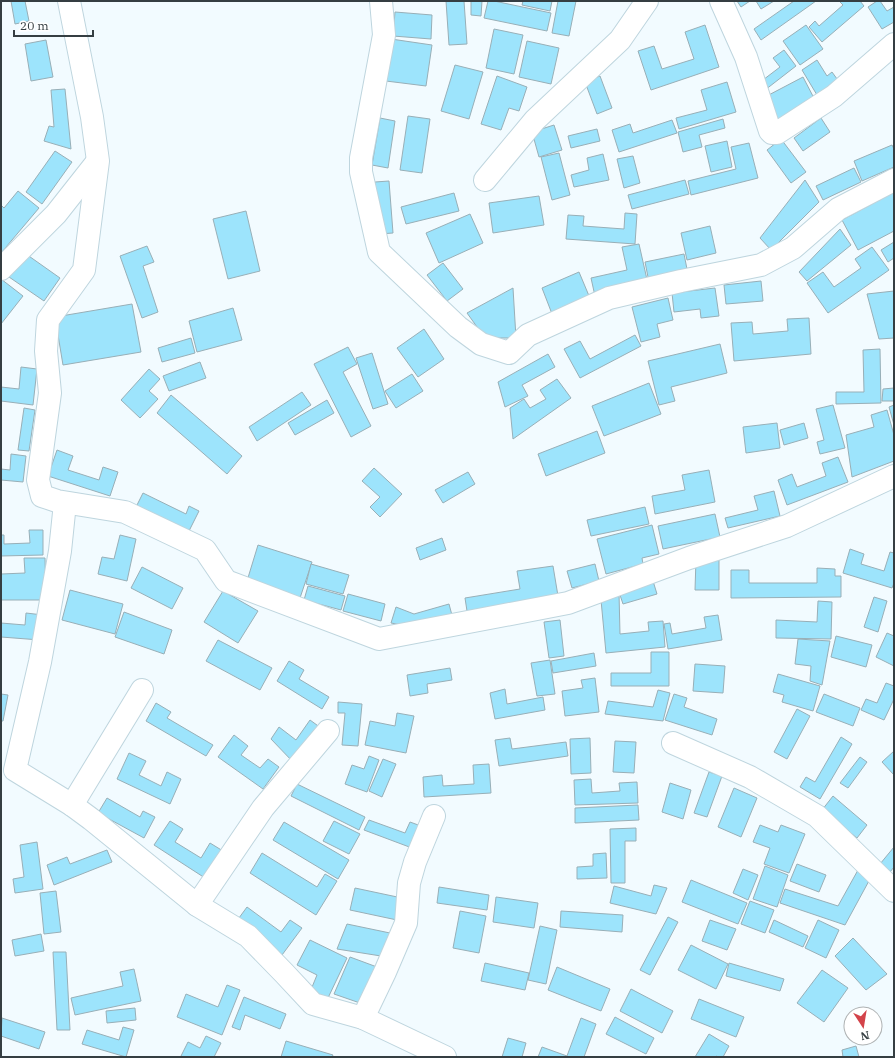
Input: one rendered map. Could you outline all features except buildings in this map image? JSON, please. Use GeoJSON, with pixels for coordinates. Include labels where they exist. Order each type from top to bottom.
{"type":"FeatureCollection","features":[{"type":"Feature","properties":{"kind":"street"},"geometry":{"type":"LineString","coordinates":[[69,1],[92,117],[98,161],[84,270],[48,320],[46,351],[50,393],[38,480],[42,496],[65,503],[125,512],[205,550],[226,581],[379,639],[568,603],[689,558],[786,526],[894,476]]}},
{"type":"Feature","properties":{"kind":"street"},"geometry":{"type":"LineString","coordinates":[[381,1],[384,35],[361,158],[360,172],[379,252],[458,327],[482,344],[502,351],[509,353],[528,335],[609,298],[681,281],[761,265],[793,248],[838,209],[894,180]]}},
{"type":"Feature","properties":{"kind":"street"},"geometry":{"type":"LineString","coordinates":[[485,180],[535,120],[620,40],[647,1]]}},
{"type":"Feature","properties":{"kind":"street"},"geometry":{"type":"LineString","coordinates":[[721,1],[746,57],[770,131],[772,133],[777,133],[834,96],[894,44]]}},
{"type":"Feature","properties":{"kind":"street"},"geometry":{"type":"LineString","coordinates":[[1,269],[56,214],[98,161]]}},
{"type":"Feature","properties":{"kind":"street"},"geometry":{"type":"LineString","coordinates":[[65,503],[60,551],[40,662],[15,770],[72,805],[197,905],[248,936],[313,1004],[363,1018],[445,1057]]}},
{"type":"Feature","properties":{"kind":"street"},"geometry":{"type":"LineString","coordinates":[[72,805],[142,690]]}},
{"type":"Feature","properties":{"kind":"street"},"geometry":{"type":"LineString","coordinates":[[197,905],[263,808],[328,731]]}},
{"type":"Feature","properties":{"kind":"street"},"geometry":{"type":"LineString","coordinates":[[673,743],[750,777],[817,816],[894,891]]}},
{"type":"Feature","properties":{"kind":"street"},"geometry":{"type":"LineString","coordinates":[[363,1018],[406,923],[411,876],[415,862],[434,816]]}}]}
